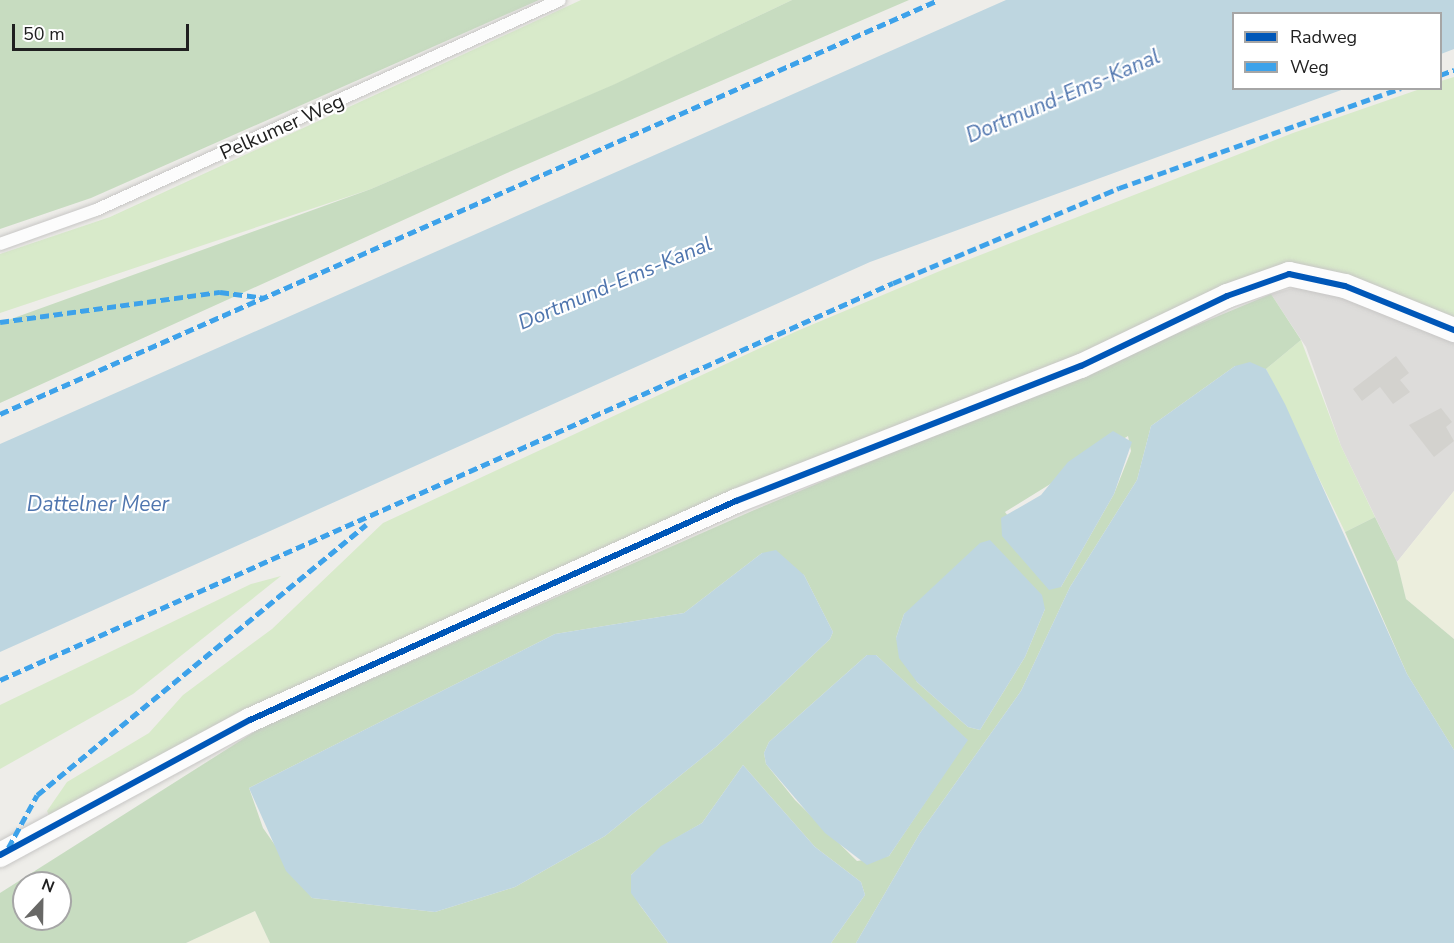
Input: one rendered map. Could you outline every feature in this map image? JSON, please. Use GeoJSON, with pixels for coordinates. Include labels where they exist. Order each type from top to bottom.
{"type":"FeatureCollection","features":[{"type":"Feature","properties":{"kind":"street"},"geometry":{"type":"LineString","coordinates":[[0,855],[250,720],[736,501],[1081,366],[1227,296],[1290,274],[1345,286],[1454,330]]}},
{"type":"Feature","properties":{"kind":"lane","name":"Pelkumer Weg"},"geometry":{"type":"LineString","coordinates":[[0,244],[96,210],[560,0]]}},
{"type":"Feature","properties":{"kind":"shaded area"},"geometry":{"type":"Polygon","coordinates":[[[1304,285],[1322,287],[1454,340],[1454,491],[1397,562],[1341,446],[1306,347],[1271,294],[1304,285]]]}},
{"type":"Feature","properties":{"kind":"green space"},"geometry":{"type":"Polygon","coordinates":[[[0,0],[539,0],[91,198],[0,229],[0,0]]]}},
{"type":"Feature","properties":{"kind":"green space"},"geometry":{"type":"Polygon","coordinates":[[[581,0],[792,0],[616,84],[371,189],[0,313],[0,254],[110,217],[581,0]]]}},
{"type":"Feature","properties":{"kind":"green space"},"geometry":{"type":"Polygon","coordinates":[[[792,0],[909,0],[507,173],[0,403],[0,323],[371,189],[615,84],[792,0]]]}},
{"type":"Feature","properties":{"kind":"green space"},"geometry":{"type":"Polygon","coordinates":[[[1454,77],[1454,320],[1284,267],[51,819],[47,811],[67,782],[149,733],[183,695],[272,629],[383,523],[797,331],[947,268],[1293,133],[1417,90],[1442,90],[1442,81],[1454,77]]]}},
{"type":"Feature","properties":{"kind":"green space"},"geometry":{"type":"Polygon","coordinates":[[[1271,294],[1301,340],[1266,369],[1235,366],[1151,426],[1137,480],[1070,587],[1021,691],[920,833],[856,943],[831,943],[865,895],[861,882],[815,847],[743,765],[702,823],[661,847],[631,875],[639,904],[668,943],[270,943],[255,911],[186,943],[0,943],[0,893],[12,885],[12,931],[72,931],[72,871],[35,871],[262,727],[752,511],[1271,294]],[[1128,436],[1005,512],[1061,587],[1114,494],[1131,451],[1128,436]],[[762,553],[684,613],[555,634],[249,788],[263,828],[312,898],[435,912],[515,887],[605,836],[717,746],[830,639],[833,632],[804,575],[762,553]],[[925,599],[904,614],[896,638],[917,682],[968,727],[980,730],[1025,657],[1045,609],[925,599]],[[867,655],[769,742],[764,753],[766,764],[795,800],[857,861],[889,856],[967,740],[876,655],[867,655]]]}},
{"type":"Feature","properties":{"kind":"green space"},"geometry":{"type":"Polygon","coordinates":[[[1301,340],[1341,446],[1375,517],[1345,532],[1266,369],[1301,340]]]}},
{"type":"Feature","properties":{"kind":"green space"},"geometry":{"type":"Polygon","coordinates":[[[1454,491],[1454,639],[1406,599],[1397,562],[1454,491]]]}},
{"type":"Feature","properties":{"kind":"green space"},"geometry":{"type":"Polygon","coordinates":[[[1375,517],[1397,562],[1406,599],[1454,639],[1454,750],[1407,674],[1345,532],[1375,517]]]}},
{"type":"Feature","properties":{"kind":"green space"},"geometry":{"type":"Polygon","coordinates":[[[281,576],[133,694],[0,769],[0,705],[251,584],[281,576]]]}},
{"type":"Feature","properties":{"kind":"green space"},"geometry":{"type":"Polygon","coordinates":[[[255,911],[270,943],[186,943],[255,911]]]}},
{"type":"Feature","properties":{"kind":"water"},"geometry":{"type":"Polygon","coordinates":[[[1006,0],[1454,0],[1454,49],[1442,54],[1442,12],[1232,12],[1232,90],[1341,90],[870,262],[0,652],[0,444],[1006,0]]]}},
{"type":"Feature","properties":{"kind":"water"},"geometry":{"type":"Polygon","coordinates":[[[1250,362],[1266,369],[1285,404],[1407,674],[1454,750],[1454,943],[856,943],[920,833],[1021,691],[1070,587],[1137,480],[1151,426],[1235,366],[1250,362]]]}},
{"type":"Feature","properties":{"kind":"water"},"geometry":{"type":"Polygon","coordinates":[[[1113,431],[1132,442],[1114,494],[1061,587],[1049,590],[1002,536],[1001,518],[1041,495],[1068,462],[1113,431]]]}},
{"type":"Feature","properties":{"kind":"water"},"geometry":{"type":"Polygon","coordinates":[[[990,540],[1042,595],[1045,609],[1025,657],[980,730],[968,727],[917,682],[899,658],[896,638],[904,614],[980,543],[990,540]]]}},
{"type":"Feature","properties":{"kind":"water"},"geometry":{"type":"Polygon","coordinates":[[[776,550],[804,575],[833,632],[830,639],[717,746],[605,836],[515,887],[435,912],[312,898],[286,871],[249,788],[555,634],[684,613],[762,553],[776,550]]]}},
{"type":"Feature","properties":{"kind":"water"},"geometry":{"type":"Polygon","coordinates":[[[867,655],[876,655],[968,740],[889,856],[867,865],[825,833],[766,764],[764,753],[769,742],[867,655]]]}},
{"type":"Feature","properties":{"kind":"water"},"geometry":{"type":"Polygon","coordinates":[[[743,765],[815,847],[861,882],[865,895],[831,943],[668,943],[631,893],[631,875],[661,846],[702,823],[743,765]]]}},
{"type":"Feature","properties":{"kind":"building"},"geometry":{"type":"Polygon","coordinates":[[[1396,356],[1409,373],[1400,380],[1410,392],[1393,404],[1380,387],[1362,401],[1353,389],[1396,356]]]}},
{"type":"Feature","properties":{"kind":"building"},"geometry":{"type":"Polygon","coordinates":[[[1441,408],[1452,422],[1446,427],[1454,441],[1434,457],[1409,425],[1441,408]]]}},
{"type":"Feature","properties":{"kind":"marked path"},"geometry":{"type":"LineString","coordinates":[[0,414],[938,0]]}},
{"type":"Feature","properties":{"kind":"marked path"},"geometry":{"type":"LineString","coordinates":[[1442,74],[1454,70]]}},
{"type":"Feature","properties":{"kind":"marked path"},"geometry":{"type":"LineString","coordinates":[[0,680],[893,283],[1119,188],[1395,90]]}},
{"type":"Feature","properties":{"kind":"marked path"},"geometry":{"type":"LineString","coordinates":[[0,322],[220,292],[265,298]]}},
{"type":"Feature","properties":{"kind":"marked path"},"geometry":{"type":"LineString","coordinates":[[8,848],[37,795],[366,525]]}},
{"type":"Feature","properties":{"kind":"cycle path"},"geometry":{"type":"LineString","coordinates":[[0,855],[250,720],[736,501],[1081,366],[1227,296],[1289,274],[1345,286],[1454,330]]}},
{"type":"Feature","properties":{"kind":"water label","name":"Dortmund-Ems-Kanal"},"geometry":{"type":"Point","coordinates":[1063,96]}},
{"type":"Feature","properties":{"kind":"water label","name":"Dortmund-Ems-Kanal"},"geometry":{"type":"Point","coordinates":[615,283]}},
{"type":"Feature","properties":{"kind":"water label","name":"Dattelner Meer"},"geometry":{"type":"Point","coordinates":[98,504]}}]}
